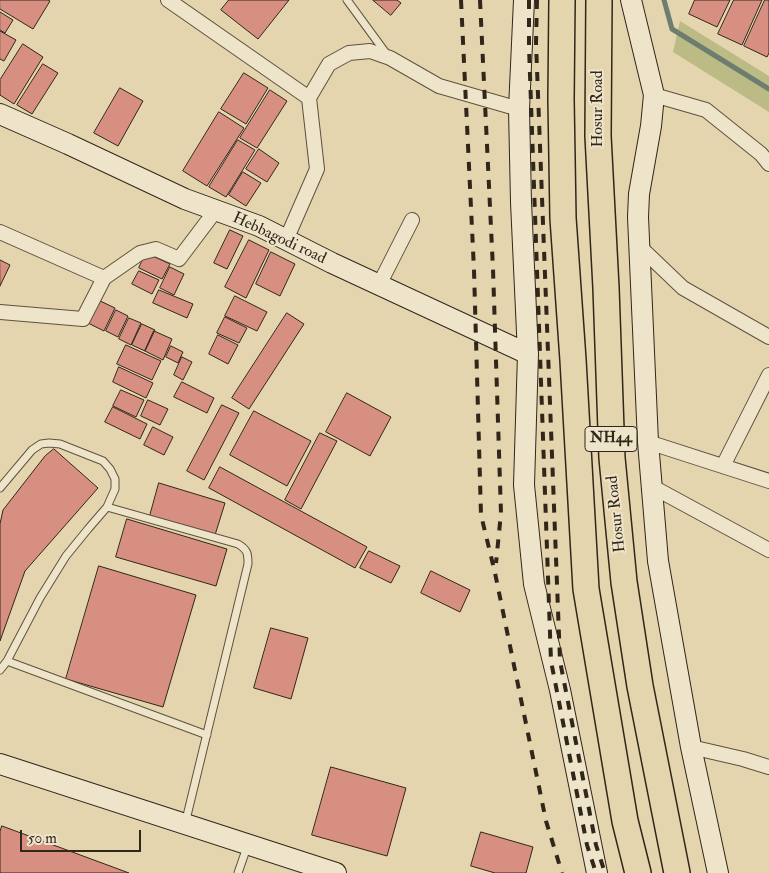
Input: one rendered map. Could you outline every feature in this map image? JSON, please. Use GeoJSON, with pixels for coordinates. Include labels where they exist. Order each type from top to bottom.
{"type":"FeatureCollection","features":[{"type":"Feature","properties":{"kind":"highway","name":"Hosur Road"},"geometry":{"type":"LineString","coordinates":[[562,0],[562,218],[574,369],[586,589],[623,812],[638,873]]}},
{"type":"Feature","properties":{"kind":"highway","name":"Hosur Road"},"geometry":{"type":"LineString","coordinates":[[600,0],[598,136],[612,458],[624,582],[640,686],[677,873]]}},
{"type":"Feature","properties":{"kind":"street"},"geometry":{"type":"LineString","coordinates":[[168,0],[310,98]]}},
{"type":"Feature","properties":{"kind":"street"},"geometry":{"type":"LineString","coordinates":[[524,0],[519,109],[528,354],[524,485],[534,584],[560,690],[597,873]]}},
{"type":"Feature","properties":{"kind":"street"},"geometry":{"type":"LineString","coordinates":[[631,0],[654,95],[638,194],[638,217],[648,442],[658,561],[691,747],[718,873]]}},
{"type":"Feature","properties":{"kind":"street"},"geometry":{"type":"LineString","coordinates":[[286,240],[316,169],[310,98],[329,64],[349,53],[370,51],[390,58],[438,86],[519,109]]}},
{"type":"Feature","properties":{"kind":"street"},"geometry":{"type":"LineString","coordinates":[[654,95],[706,110],[761,154],[769,164]]}},
{"type":"Feature","properties":{"kind":"street","name":"Hebbagodi road"},"geometry":{"type":"LineString","coordinates":[[0,114],[185,199],[259,226],[332,263],[528,354]]}},
{"type":"Feature","properties":{"kind":"street"},"geometry":{"type":"LineString","coordinates":[[0,312],[83,318],[104,278],[140,253],[156,249],[179,259],[216,210]]}},
{"type":"Feature","properties":{"kind":"street"},"geometry":{"type":"LineString","coordinates":[[379,285],[412,220]]}},
{"type":"Feature","properties":{"kind":"street"},"geometry":{"type":"LineString","coordinates":[[0,232],[104,278]]}},
{"type":"Feature","properties":{"kind":"street"},"geometry":{"type":"LineString","coordinates":[[639,246],[683,288],[769,337]]}},
{"type":"Feature","properties":{"kind":"street"},"geometry":{"type":"LineString","coordinates":[[723,466],[769,375]]}},
{"type":"Feature","properties":{"kind":"street"},"geometry":{"type":"LineString","coordinates":[[648,442],[769,480]]}},
{"type":"Feature","properties":{"kind":"street"},"geometry":{"type":"LineString","coordinates":[[651,486],[769,550]]}},
{"type":"Feature","properties":{"kind":"street"},"geometry":{"type":"LineString","coordinates":[[691,747],[769,766]]}},
{"type":"Feature","properties":{"kind":"street"},"geometry":{"type":"LineString","coordinates":[[0,764],[336,873]]}},
{"type":"Feature","properties":{"kind":"lane"},"geometry":{"type":"LineString","coordinates":[[347,0],[390,58]]}},
{"type":"Feature","properties":{"kind":"lane"},"geometry":{"type":"LineString","coordinates":[[0,488],[32,450],[41,444],[49,443],[60,444],[103,461],[115,479],[115,489],[107,507],[66,556],[40,598],[7,661],[0,670]]}},
{"type":"Feature","properties":{"kind":"lane"},"geometry":{"type":"LineString","coordinates":[[107,507],[238,544],[248,554],[248,564],[185,824]]}},
{"type":"Feature","properties":{"kind":"lane"},"geometry":{"type":"LineString","coordinates":[[7,661],[207,735]]}},
{"type":"Feature","properties":{"kind":"lane"},"geometry":{"type":"LineString","coordinates":[[238,873],[247,844]]}},
{"type":"Feature","properties":{"kind":"shaded area"},"geometry":{"type":"Polygon","coordinates":[[[680,21],[769,76],[769,112],[673,52],[680,21]]]}},
{"type":"Feature","properties":{"kind":"building"},"geometry":{"type":"Polygon","coordinates":[[[0,0],[50,1],[33,29],[0,9],[0,0]]]}},
{"type":"Feature","properties":{"kind":"building"},"geometry":{"type":"Polygon","coordinates":[[[229,0],[289,0],[258,39],[221,10],[229,0]]]}},
{"type":"Feature","properties":{"kind":"building"},"geometry":{"type":"Polygon","coordinates":[[[373,0],[397,0],[401,3],[391,15],[373,0]]]}},
{"type":"Feature","properties":{"kind":"building"},"geometry":{"type":"Polygon","coordinates":[[[695,0],[730,0],[717,27],[689,14],[695,0]]]}},
{"type":"Feature","properties":{"kind":"building"},"geometry":{"type":"Polygon","coordinates":[[[734,0],[762,0],[742,45],[718,34],[734,0]]]}},
{"type":"Feature","properties":{"kind":"building"},"geometry":{"type":"Polygon","coordinates":[[[765,0],[769,0],[769,53],[767,57],[744,46],[765,0]]]}},
{"type":"Feature","properties":{"kind":"building"},"geometry":{"type":"Polygon","coordinates":[[[0,12],[13,20],[5,33],[0,30],[0,12]]]}},
{"type":"Feature","properties":{"kind":"building"},"geometry":{"type":"Polygon","coordinates":[[[0,31],[16,40],[4,61],[0,59],[0,31]]]}},
{"type":"Feature","properties":{"kind":"building"},"geometry":{"type":"Polygon","coordinates":[[[23,44],[43,57],[14,104],[0,95],[0,80],[23,44]]]}},
{"type":"Feature","properties":{"kind":"building"},"geometry":{"type":"Polygon","coordinates":[[[43,64],[58,73],[32,114],[17,105],[43,64]]]}},
{"type":"Feature","properties":{"kind":"building"},"geometry":{"type":"Polygon","coordinates":[[[244,73],[268,88],[246,124],[221,109],[244,73]]]}},
{"type":"Feature","properties":{"kind":"building"},"geometry":{"type":"Polygon","coordinates":[[[120,88],[143,101],[118,146],[94,133],[120,88]]]}},
{"type":"Feature","properties":{"kind":"building"},"geometry":{"type":"Polygon","coordinates":[[[270,90],[287,101],[257,148],[240,138],[270,90]]]}},
{"type":"Feature","properties":{"kind":"building"},"geometry":{"type":"Polygon","coordinates":[[[219,112],[244,128],[207,186],[183,171],[219,112]]]}},
{"type":"Feature","properties":{"kind":"building"},"geometry":{"type":"Polygon","coordinates":[[[238,140],[255,150],[226,197],[209,187],[238,140]]]}},
{"type":"Feature","properties":{"kind":"building"},"geometry":{"type":"Polygon","coordinates":[[[259,149],[279,163],[267,182],[246,169],[259,149]]]}},
{"type":"Feature","properties":{"kind":"building"},"geometry":{"type":"Polygon","coordinates":[[[243,172],[261,183],[246,206],[229,195],[243,172]]]}},
{"type":"Feature","properties":{"kind":"building"},"geometry":{"type":"Polygon","coordinates":[[[230,230],[243,236],[227,269],[214,263],[230,230]]]}},
{"type":"Feature","properties":{"kind":"building"},"geometry":{"type":"Polygon","coordinates":[[[249,240],[269,250],[246,298],[225,287],[249,240]]]}},
{"type":"Feature","properties":{"kind":"building"},"geometry":{"type":"Polygon","coordinates":[[[271,252],[295,264],[280,296],[256,284],[271,252]]]}},
{"type":"Feature","properties":{"kind":"building"},"geometry":{"type":"Polygon","coordinates":[[[146,253],[170,264],[162,279],[139,268],[146,253]]]}},
{"type":"Feature","properties":{"kind":"building"},"geometry":{"type":"Polygon","coordinates":[[[0,260],[10,265],[0,286],[0,260]]]}},
{"type":"Feature","properties":{"kind":"building"},"geometry":{"type":"Polygon","coordinates":[[[170,267],[184,274],[174,295],[160,288],[170,267]]]}},
{"type":"Feature","properties":{"kind":"building"},"geometry":{"type":"Polygon","coordinates":[[[139,271],[159,280],[152,294],[132,284],[139,271]]]}},
{"type":"Feature","properties":{"kind":"building"},"geometry":{"type":"Polygon","coordinates":[[[159,290],[193,304],[187,318],[153,303],[159,290]]]}},
{"type":"Feature","properties":{"kind":"building"},"geometry":{"type":"Polygon","coordinates":[[[235,296],[267,312],[257,331],[225,316],[235,296]]]}},
{"type":"Feature","properties":{"kind":"building"},"geometry":{"type":"Polygon","coordinates":[[[96,299],[115,308],[104,331],[86,322],[96,299]]]}},
{"type":"Feature","properties":{"kind":"building"},"geometry":{"type":"Polygon","coordinates":[[[116,310],[128,316],[118,337],[106,331],[116,310]]]}},
{"type":"Feature","properties":{"kind":"building"},"geometry":{"type":"Polygon","coordinates":[[[287,313],[304,324],[249,409],[232,398],[287,313]]]}},
{"type":"Feature","properties":{"kind":"building"},"geometry":{"type":"Polygon","coordinates":[[[225,317],[247,328],[239,343],[217,333],[225,317]]]}},
{"type":"Feature","properties":{"kind":"building"},"geometry":{"type":"Polygon","coordinates":[[[129,318],[141,323],[131,345],[119,339],[129,318]]]}},
{"type":"Feature","properties":{"kind":"building"},"geometry":{"type":"Polygon","coordinates":[[[142,324],[155,330],[145,351],[132,345],[142,324]]]}},
{"type":"Feature","properties":{"kind":"building"},"geometry":{"type":"Polygon","coordinates":[[[154,331],[172,339],[163,360],[145,351],[154,331]]]}},
{"type":"Feature","properties":{"kind":"building"},"geometry":{"type":"Polygon","coordinates":[[[218,335],[238,345],[228,364],[209,354],[218,335]]]}},
{"type":"Feature","properties":{"kind":"building"},"geometry":{"type":"Polygon","coordinates":[[[126,345],[161,361],[152,380],[117,364],[126,345]]]}},
{"type":"Feature","properties":{"kind":"building"},"geometry":{"type":"Polygon","coordinates":[[[171,346],[183,352],[178,363],[166,357],[171,346]]]}},
{"type":"Feature","properties":{"kind":"building"},"geometry":{"type":"Polygon","coordinates":[[[182,357],[192,362],[183,380],[174,375],[182,357]]]}},
{"type":"Feature","properties":{"kind":"building"},"geometry":{"type":"Polygon","coordinates":[[[119,367],[153,383],[146,398],[113,382],[119,367]]]}},
{"type":"Feature","properties":{"kind":"building"},"geometry":{"type":"Polygon","coordinates":[[[182,382],[214,398],[207,413],[174,397],[182,382]]]}},
{"type":"Feature","properties":{"kind":"building"},"geometry":{"type":"Polygon","coordinates":[[[121,390],[144,400],[136,417],[113,406],[121,390]]]}},
{"type":"Feature","properties":{"kind":"building"},"geometry":{"type":"Polygon","coordinates":[[[347,393],[391,417],[370,456],[326,432],[347,393]]]}},
{"type":"Feature","properties":{"kind":"building"},"geometry":{"type":"Polygon","coordinates":[[[148,400],[168,409],[160,425],[141,416],[148,400]]]}},
{"type":"Feature","properties":{"kind":"building"},"geometry":{"type":"Polygon","coordinates":[[[222,405],[239,413],[204,480],[187,471],[222,405]]]}},
{"type":"Feature","properties":{"kind":"building"},"geometry":{"type":"Polygon","coordinates":[[[113,407],[147,424],[140,439],[105,422],[113,407]]]}},
{"type":"Feature","properties":{"kind":"building"},"geometry":{"type":"Polygon","coordinates":[[[254,411],[311,441],[287,486],[230,455],[254,411]]]}},
{"type":"Feature","properties":{"kind":"building"},"geometry":{"type":"Polygon","coordinates":[[[153,427],[173,437],[164,455],[144,445],[153,427]]]}},
{"type":"Feature","properties":{"kind":"building"},"geometry":{"type":"Polygon","coordinates":[[[320,433],[337,441],[301,509],[285,500],[320,433]]]}},
{"type":"Feature","properties":{"kind":"building"},"geometry":{"type":"Polygon","coordinates":[[[54,449],[98,488],[25,571],[0,641],[0,524],[3,510],[45,456],[54,449]]]}},
{"type":"Feature","properties":{"kind":"building"},"geometry":{"type":"Polygon","coordinates":[[[220,467],[367,547],[355,568],[209,488],[220,467]]]}},
{"type":"Feature","properties":{"kind":"building"},"geometry":{"type":"Polygon","coordinates":[[[159,483],[225,503],[215,535],[150,516],[159,483]]]}},
{"type":"Feature","properties":{"kind":"building"},"geometry":{"type":"Polygon","coordinates":[[[127,519],[227,549],[216,586],[116,557],[127,519]]]}},
{"type":"Feature","properties":{"kind":"building"},"geometry":{"type":"Polygon","coordinates":[[[369,551],[400,566],[391,583],[360,568],[369,551]]]}},
{"type":"Feature","properties":{"kind":"building"},"geometry":{"type":"Polygon","coordinates":[[[99,566],[196,595],[163,707],[66,679],[99,566]]]}},
{"type":"Feature","properties":{"kind":"building"},"geometry":{"type":"Polygon","coordinates":[[[431,571],[470,590],[460,612],[421,593],[431,571]]]}},
{"type":"Feature","properties":{"kind":"building"},"geometry":{"type":"Polygon","coordinates":[[[271,628],[308,638],[291,699],[254,688],[271,628]]]}},
{"type":"Feature","properties":{"kind":"building"},"geometry":{"type":"Polygon","coordinates":[[[331,767],[406,788],[387,856],[312,835],[331,767]]]}},
{"type":"Feature","properties":{"kind":"building"},"geometry":{"type":"Polygon","coordinates":[[[2,826],[129,873],[0,873],[0,832],[2,826]]]}},
{"type":"Feature","properties":{"kind":"building"},"geometry":{"type":"Polygon","coordinates":[[[481,832],[533,847],[526,873],[495,873],[471,866],[481,832]]]}},
{"type":"Feature","properties":{"kind":"waterway"},"geometry":{"type":"LineString","coordinates":[[664,0],[672,29],[769,89]]}},
{"type":"Feature","properties":{"kind":"railway"},"geometry":{"type":"LineString","coordinates":[[461,0],[474,270],[481,515],[495,573],[546,821],[562,873]]}},
{"type":"Feature","properties":{"kind":"railway"},"geometry":{"type":"LineString","coordinates":[[480,0],[493,269],[501,513],[496,563]]}},
{"type":"Feature","properties":{"kind":"railway"},"geometry":{"type":"LineString","coordinates":[[529,0],[529,47],[551,661],[587,845],[596,873]]}},
{"type":"Feature","properties":{"kind":"railway"},"geometry":{"type":"LineString","coordinates":[[537,0],[536,43],[560,661],[596,845],[605,873]]}}]}
